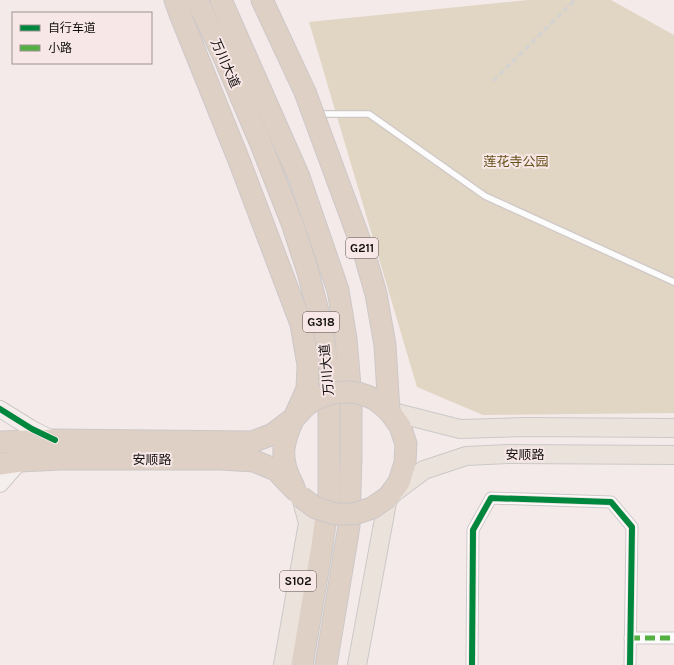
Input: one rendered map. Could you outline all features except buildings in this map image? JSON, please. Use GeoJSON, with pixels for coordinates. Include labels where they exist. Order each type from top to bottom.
{"type":"FeatureCollection","features":[{"type":"Feature","properties":{"kind":"highway"},"geometry":{"type":"LineString","coordinates":[[175,0],[240,163],[301,324],[308,365],[307,389],[286,435],[283,454],[286,473],[298,494],[316,508],[335,514],[354,514],[372,508],[388,497],[399,482],[405,463],[406,444],[400,426],[389,411],[375,400],[358,393],[340,392],[323,396],[307,405],[294,418]]}},
{"type":"Feature","properties":{"kind":"highway","name":"万川大道"},"geometry":{"type":"LineString","coordinates":[[197,0],[224,57],[261,144],[289,216],[308,272],[322,327],[329,378],[329,494],[302,665]]}},
{"type":"Feature","properties":{"kind":"highway","name":"万川大道"},"geometry":{"type":"LineString","coordinates":[[221,0],[300,177],[338,290],[346,339],[351,398],[349,526],[326,665]]}},
{"type":"Feature","properties":{"kind":"highway","name":"G211"},"geometry":{"type":"LineString","coordinates":[[262,0],[305,92],[364,252],[376,294],[384,345],[389,411]]}},
{"type":"Feature","properties":{"kind":"highway","name":"安顺路"},"geometry":{"type":"LineString","coordinates":[[0,442],[55,440],[252,442],[272,434],[294,418]]}},
{"type":"Feature","properties":{"kind":"highway","name":"安顺路"},"geometry":{"type":"LineString","coordinates":[[0,464],[20,461],[69,459],[220,459],[254,461],[276,470],[298,494]]}},
{"type":"Feature","properties":{"kind":"main road","name":"安顺路"},"geometry":{"type":"LineString","coordinates":[[389,411],[460,429],[674,428]]}},
{"type":"Feature","properties":{"kind":"main road","name":"安顺路"},"geometry":{"type":"LineString","coordinates":[[388,497],[424,470],[466,456],[508,454],[674,455]]}},
{"type":"Feature","properties":{"kind":"main road","name":"S102"},"geometry":{"type":"LineString","coordinates":[[283,665],[308,523],[298,494]]}},
{"type":"Feature","properties":{"kind":"main road"},"geometry":{"type":"LineString","coordinates":[[357,665],[388,497]]}},
{"type":"Feature","properties":{"kind":"street"},"geometry":{"type":"LineString","coordinates":[[0,409],[32,429],[55,440]]}},
{"type":"Feature","properties":{"kind":"street"},"geometry":{"type":"LineString","coordinates":[[0,484],[20,461]]}},
{"type":"Feature","properties":{"kind":"street"},"geometry":{"type":"LineString","coordinates":[[472,665],[473,530],[490,498],[611,502],[632,527],[630,665]]}},
{"type":"Feature","properties":{"kind":"street"},"geometry":{"type":"LineString","coordinates":[[630,638],[674,638]]}},
{"type":"Feature","properties":{"kind":"lane"},"geometry":{"type":"LineString","coordinates":[[320,114],[369,114],[485,196],[674,282]]}},
{"type":"Feature","properties":{"kind":"green space","name":"莲花寺公园"},"geometry":{"type":"Polygon","coordinates":[[[528,0],[611,0],[674,35],[674,413],[483,415],[417,387],[309,22],[528,0]]]}},
{"type":"Feature","properties":{"kind":"railway"},"geometry":{"type":"LineString","coordinates":[[493,81],[575,0]]}},
{"type":"Feature","properties":{"kind":"marked path"},"geometry":{"type":"LineString","coordinates":[[630,638],[674,638]]}},
{"type":"Feature","properties":{"kind":"cycle path"},"geometry":{"type":"LineString","coordinates":[[0,409],[32,429],[55,440]]}},
{"type":"Feature","properties":{"kind":"cycle path"},"geometry":{"type":"LineString","coordinates":[[472,665],[473,530],[491,498],[611,502],[632,527],[630,665]]}}]}
